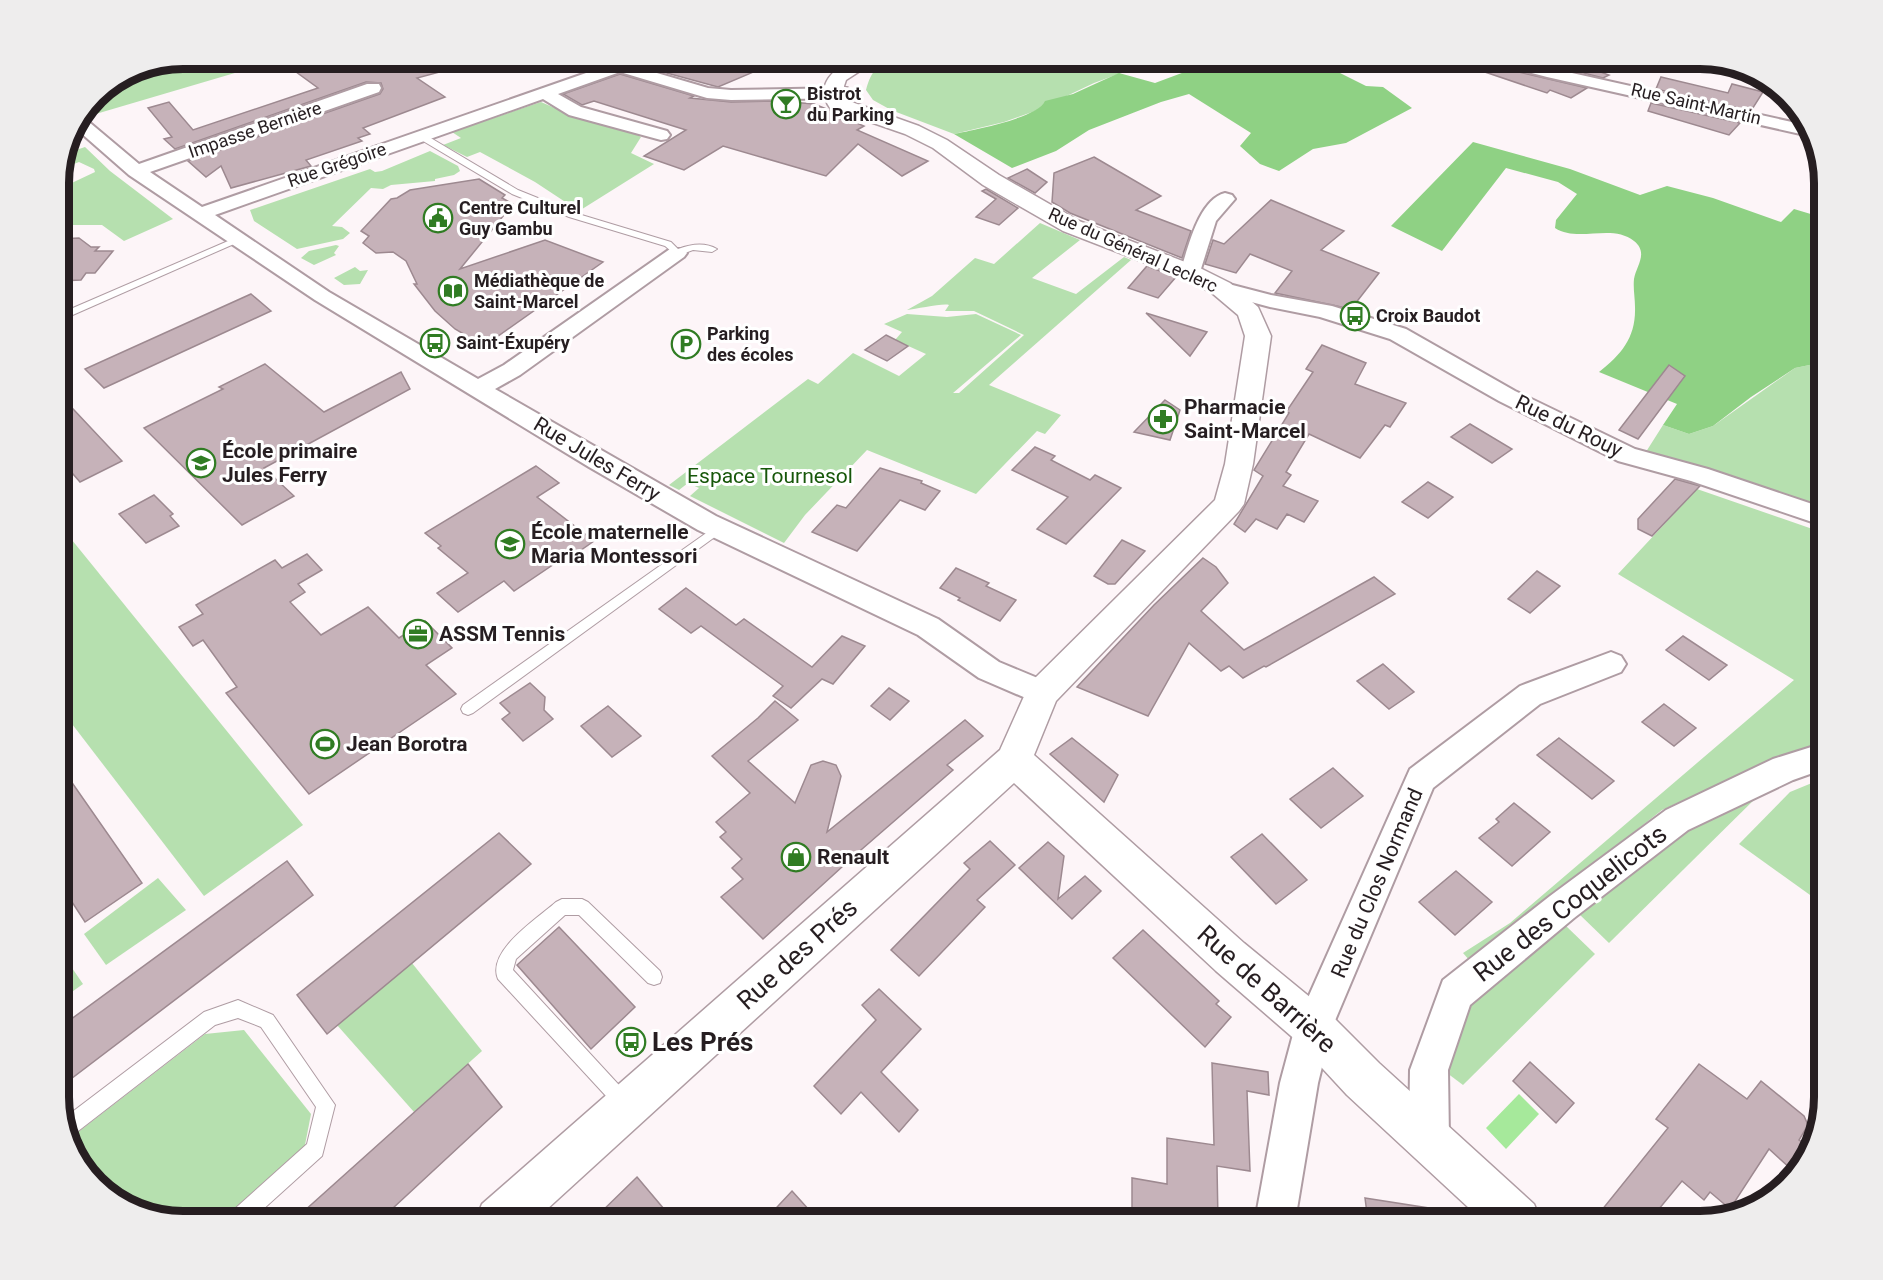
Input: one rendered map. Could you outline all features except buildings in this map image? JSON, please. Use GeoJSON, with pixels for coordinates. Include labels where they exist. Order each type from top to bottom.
{"type":"FeatureCollection","features":[{"type":"Feature","properties":{"kind":"street","name":"Rue Grégoire"},"geometry":{"type":"LineString","coordinates":[[199,214],[544,93],[599,69]]}},
{"type":"Feature","properties":{"kind":"street"},"geometry":{"type":"LineString","coordinates":[[636,69],[707,93],[731,95],[840,93],[845,89],[849,80],[864,69]]}},
{"type":"Feature","properties":{"kind":"street"},"geometry":{"type":"LineString","coordinates":[[840,93],[836,79],[849,69]]}},
{"type":"Feature","properties":{"kind":"street","name":"Rue Saint-Martin"},"geometry":{"type":"LineString","coordinates":[[1534,69],[1800,129]]}},
{"type":"Feature","properties":{"kind":"street","name":"Impasse Bernière"},"geometry":{"type":"LineString","coordinates":[[136,171],[373,88]]}},
{"type":"Feature","properties":{"kind":"street"},"geometry":{"type":"LineString","coordinates":[[544,93],[575,111],[661,135]]}},
{"type":"Feature","properties":{"kind":"street","name":"Rue du Général Leclerc"},"geometry":{"type":"LineString","coordinates":[[840,93],[837,104],[912,130],[940,144],[991,180],[1071,226],[1190,272],[1221,288],[1249,312],[1258,336]]}},
{"type":"Feature","properties":{"kind":"street"},"geometry":{"type":"LineString","coordinates":[[84,127],[136,171],[199,214]]}},
{"type":"Feature","properties":{"kind":"street"},"geometry":{"type":"LineString","coordinates":[[1190,272],[1207,220],[1225,199]]}},
{"type":"Feature","properties":{"kind":"street","name":"Rue Jules Ferry"},"geometry":{"type":"LineString","coordinates":[[199,214],[322,296],[480,388],[598,461],[719,528],[928,627],[989,670],[1042,693]]}},
{"type":"Feature","properties":{"kind":"street"},"geometry":{"type":"LineString","coordinates":[[480,388],[512,370],[677,253]]}},
{"type":"Feature","properties":{"kind":"street","name":"Rue du Rouy"},"geometry":{"type":"LineString","coordinates":[[1221,288],[1270,302],[1324,311],[1398,334],[1507,396],[1627,455],[1699,475],[1814,514]]}},
{"type":"Feature","properties":{"kind":"street","name":"Rue du Rouy"},"geometry":{"type":"LineString","coordinates":[[1258,336],[1277,317],[1324,311]]}},
{"type":"Feature","properties":{"kind":"street"},"geometry":{"type":"LineString","coordinates":[[1042,693],[1229,504],[1239,464],[1258,336]]}},
{"type":"Feature","properties":{"kind":"street","name":"Rue du Clos Normand"},"geometry":{"type":"LineString","coordinates":[[1277,1211],[1299,1083],[1308,1056],[1313,1027],[1421,779],[1530,695],[1611,664]]}},
{"type":"Feature","properties":{"kind":"street","name":"Rue des Prés"},"geometry":{"type":"LineString","coordinates":[[510,1211],[1014,760],[1042,693]]}},
{"type":"Feature","properties":{"kind":"street","name":"Rue des Coquelicots"},"geometry":{"type":"LineString","coordinates":[[1430,1139],[1429,1070],[1455,993],[1562,907],[1677,820],[1784,769],[1814,759]]}},
{"type":"Feature","properties":{"kind":"street","name":"Rue de Barrière"},"geometry":{"type":"LineString","coordinates":[[1014,760],[1221,949],[1313,1027],[1363,1079],[1506,1211]]}},
{"type":"Feature","properties":{"kind":"lane"},"geometry":{"type":"LineString","coordinates":[[421,136],[515,192],[572,215],[668,244],[677,253],[692,247],[712,249]]}},
{"type":"Feature","properties":{"kind":"lane"},"geometry":{"type":"LineString","coordinates":[[69,314],[238,240]]}},
{"type":"Feature","properties":{"kind":"lane"},"geometry":{"type":"LineString","coordinates":[[468,709],[719,528]]}},
{"type":"Feature","properties":{"kind":"lane"},"geometry":{"type":"LineString","coordinates":[[627,1106],[504,973],[509,954],[562,907],[582,907],[654,977]]}},
{"type":"Feature","properties":{"kind":"lane"},"geometry":{"type":"LineString","coordinates":[[72,1123],[210,1018],[238,1009],[267,1021],[326,1105],[315,1149],[247,1211]]}},
{"type":"Feature","properties":{"kind":"green space"},"geometry":{"type":"Polygon","coordinates":[[[176,69],[248,69],[92,115],[102,102],[120,88],[154,73],[176,69]]]}},
{"type":"Feature","properties":{"kind":"green space"},"geometry":{"type":"Polygon","coordinates":[[[877,69],[1132,69],[1094,83],[1035,111],[1004,122],[954,134],[891,110],[873,100],[866,90],[877,69]]]}},
{"type":"Feature","properties":{"kind":"green space"},"geometry":{"type":"Polygon","coordinates":[[[541,102],[571,115],[636,134],[641,137],[631,153],[654,164],[579,211],[535,182],[480,152],[467,157],[443,145],[461,138],[452,132],[541,102]]]}},
{"type":"Feature","properties":{"kind":"green space"},"geometry":{"type":"Polygon","coordinates":[[[85,147],[110,171],[173,219],[124,241],[102,225],[69,225],[69,184],[95,172],[94,169],[79,162],[71,165],[74,151],[85,147]]]}},
{"type":"Feature","properties":{"kind":"green space"},"geometry":{"type":"Polygon","coordinates":[[[430,151],[458,166],[460,171],[454,175],[435,179],[435,181],[391,185],[383,189],[371,188],[332,226],[342,227],[350,233],[343,239],[297,249],[254,221],[250,210],[370,169],[375,172],[382,171],[430,151]]]}},
{"type":"Feature","properties":{"kind":"green space","name":"Espace Tournesol"},"geometry":{"type":"Polygon","coordinates":[[[1040,223],[1080,240],[1032,278],[1076,294],[1124,257],[1131,260],[989,385],[1061,415],[1045,434],[1037,431],[976,494],[867,450],[805,515],[784,543],[690,496],[699,488],[688,483],[679,490],[669,485],[808,379],[818,384],[853,353],[899,376],[926,354],[895,340],[902,332],[884,324],[907,314],[947,317],[976,314],[1021,335],[953,393],[959,393],[1024,335],[974,311],[945,311],[949,305],[907,310],[932,296],[975,258],[994,264],[1040,223]]]}},
{"type":"Feature","properties":{"kind":"green space"},"geometry":{"type":"Polygon","coordinates":[[[339,246],[334,253],[336,255],[314,265],[301,258],[309,251],[339,246]]]}},
{"type":"Feature","properties":{"kind":"green space"},"geometry":{"type":"Polygon","coordinates":[[[355,267],[360,271],[368,270],[360,284],[344,285],[334,278],[355,267]]]}},
{"type":"Feature","properties":{"kind":"green space"},"geometry":{"type":"Polygon","coordinates":[[[1814,364],[1814,506],[1644,455],[1663,425],[1689,434],[1713,426],[1795,368],[1814,364]]]}},
{"type":"Feature","properties":{"kind":"green space"},"geometry":{"type":"Polygon","coordinates":[[[1697,489],[1814,530],[1814,746],[1768,762],[1662,810],[1470,961],[1463,953],[1510,923],[1794,680],[1618,574],[1697,489]]]}},
{"type":"Feature","properties":{"kind":"green space"},"geometry":{"type":"Polygon","coordinates":[[[69,536],[303,825],[204,896],[69,720],[69,536]]]}},
{"type":"Feature","properties":{"kind":"green space"},"geometry":{"type":"Polygon","coordinates":[[[1814,782],[1814,898],[1739,844],[1790,792],[1814,782]]]}},
{"type":"Feature","properties":{"kind":"green space"},"geometry":{"type":"Polygon","coordinates":[[[1763,791],[1609,943],[1578,913],[1684,829],[1763,791]]]}},
{"type":"Feature","properties":{"kind":"green space"},"geometry":{"type":"Polygon","coordinates":[[[158,878],[186,910],[106,965],[84,934],[158,878]]]}},
{"type":"Feature","properties":{"kind":"green space"},"geometry":{"type":"Polygon","coordinates":[[[1565,925],[1595,954],[1463,1085],[1439,1067],[1463,1008],[1565,925]]]}},
{"type":"Feature","properties":{"kind":"green space"},"geometry":{"type":"Polygon","coordinates":[[[412,963],[482,1051],[414,1112],[337,1025],[412,963]]]}},
{"type":"Feature","properties":{"kind":"green space"},"geometry":{"type":"Polygon","coordinates":[[[69,964],[83,984],[69,994],[69,964]]]}},
{"type":"Feature","properties":{"kind":"green space"},"geometry":{"type":"Polygon","coordinates":[[[244,1030],[311,1114],[304,1150],[231,1211],[168,1210],[146,1205],[120,1192],[102,1178],[84,1154],[75,1134],[205,1034],[244,1030]]]}},
{"type":"Feature","properties":{"kind":"shaded area"},"geometry":{"type":"Polygon","coordinates":[[[1193,69],[1332,69],[1366,86],[1383,87],[1412,108],[1346,143],[1313,149],[1279,171],[1260,164],[1240,146],[1251,133],[1189,94],[1161,102],[1089,130],[1056,151],[1012,168],[954,134],[1018,118],[1040,107],[1045,101],[1073,94],[1119,73],[1155,83],[1193,69]]]}},
{"type":"Feature","properties":{"kind":"shaded area"},"geometry":{"type":"Polygon","coordinates":[[[1473,142],[1570,169],[1640,195],[1667,186],[1713,198],[1781,222],[1794,209],[1814,215],[1814,364],[1795,368],[1713,426],[1689,434],[1663,425],[1677,404],[1599,372],[1621,351],[1630,336],[1635,318],[1634,279],[1641,250],[1634,241],[1616,233],[1574,234],[1555,228],[1556,220],[1577,194],[1558,182],[1506,168],[1442,251],[1391,226],[1473,142]]]}},
{"type":"Feature","properties":{"kind":"shaded area"},"geometry":{"type":"Polygon","coordinates":[[[1519,1094],[1539,1114],[1506,1149],[1486,1128],[1519,1094]]]}},
{"type":"Feature","properties":{"kind":"place","name":"Bistrot du Parking"},"geometry":{"type":"Point","coordinates":[786,104]}},
{"type":"Feature","properties":{"kind":"place","name":"Centre Culturel Guy Gambu"},"geometry":{"type":"Point","coordinates":[438,218]}},
{"type":"Feature","properties":{"kind":"place","name":"Médiathèque de Saint-Marcel"},"geometry":{"type":"Point","coordinates":[453,291]}},
{"type":"Feature","properties":{"kind":"place","name":"Croix Baudot"},"geometry":{"type":"Point","coordinates":[1355,316]}},
{"type":"Feature","properties":{"kind":"place","name":"Saint-Éxupéry"},"geometry":{"type":"Point","coordinates":[435,343]}},
{"type":"Feature","properties":{"kind":"place","name":"Parking des écoles"},"geometry":{"type":"Point","coordinates":[686,344]}},
{"type":"Feature","properties":{"kind":"place","name":"Pharmacie Saint-Marcel"},"geometry":{"type":"Point","coordinates":[1163,419]}},
{"type":"Feature","properties":{"kind":"place","name":"École primaire Jules Ferry"},"geometry":{"type":"Point","coordinates":[201,463]}},
{"type":"Feature","properties":{"kind":"place","name":"École maternelle Maria Montessori"},"geometry":{"type":"Point","coordinates":[510,544]}},
{"type":"Feature","properties":{"kind":"place","name":"ASSM Tennis"},"geometry":{"type":"Point","coordinates":[418,634]}},
{"type":"Feature","properties":{"kind":"place","name":"Jean Borotra"},"geometry":{"type":"Point","coordinates":[325,744]}},
{"type":"Feature","properties":{"kind":"place","name":"Renault"},"geometry":{"type":"Point","coordinates":[796,857]}},
{"type":"Feature","properties":{"kind":"place","name":"Les Prés"},"geometry":{"type":"Point","coordinates":[631,1042]}}]}
